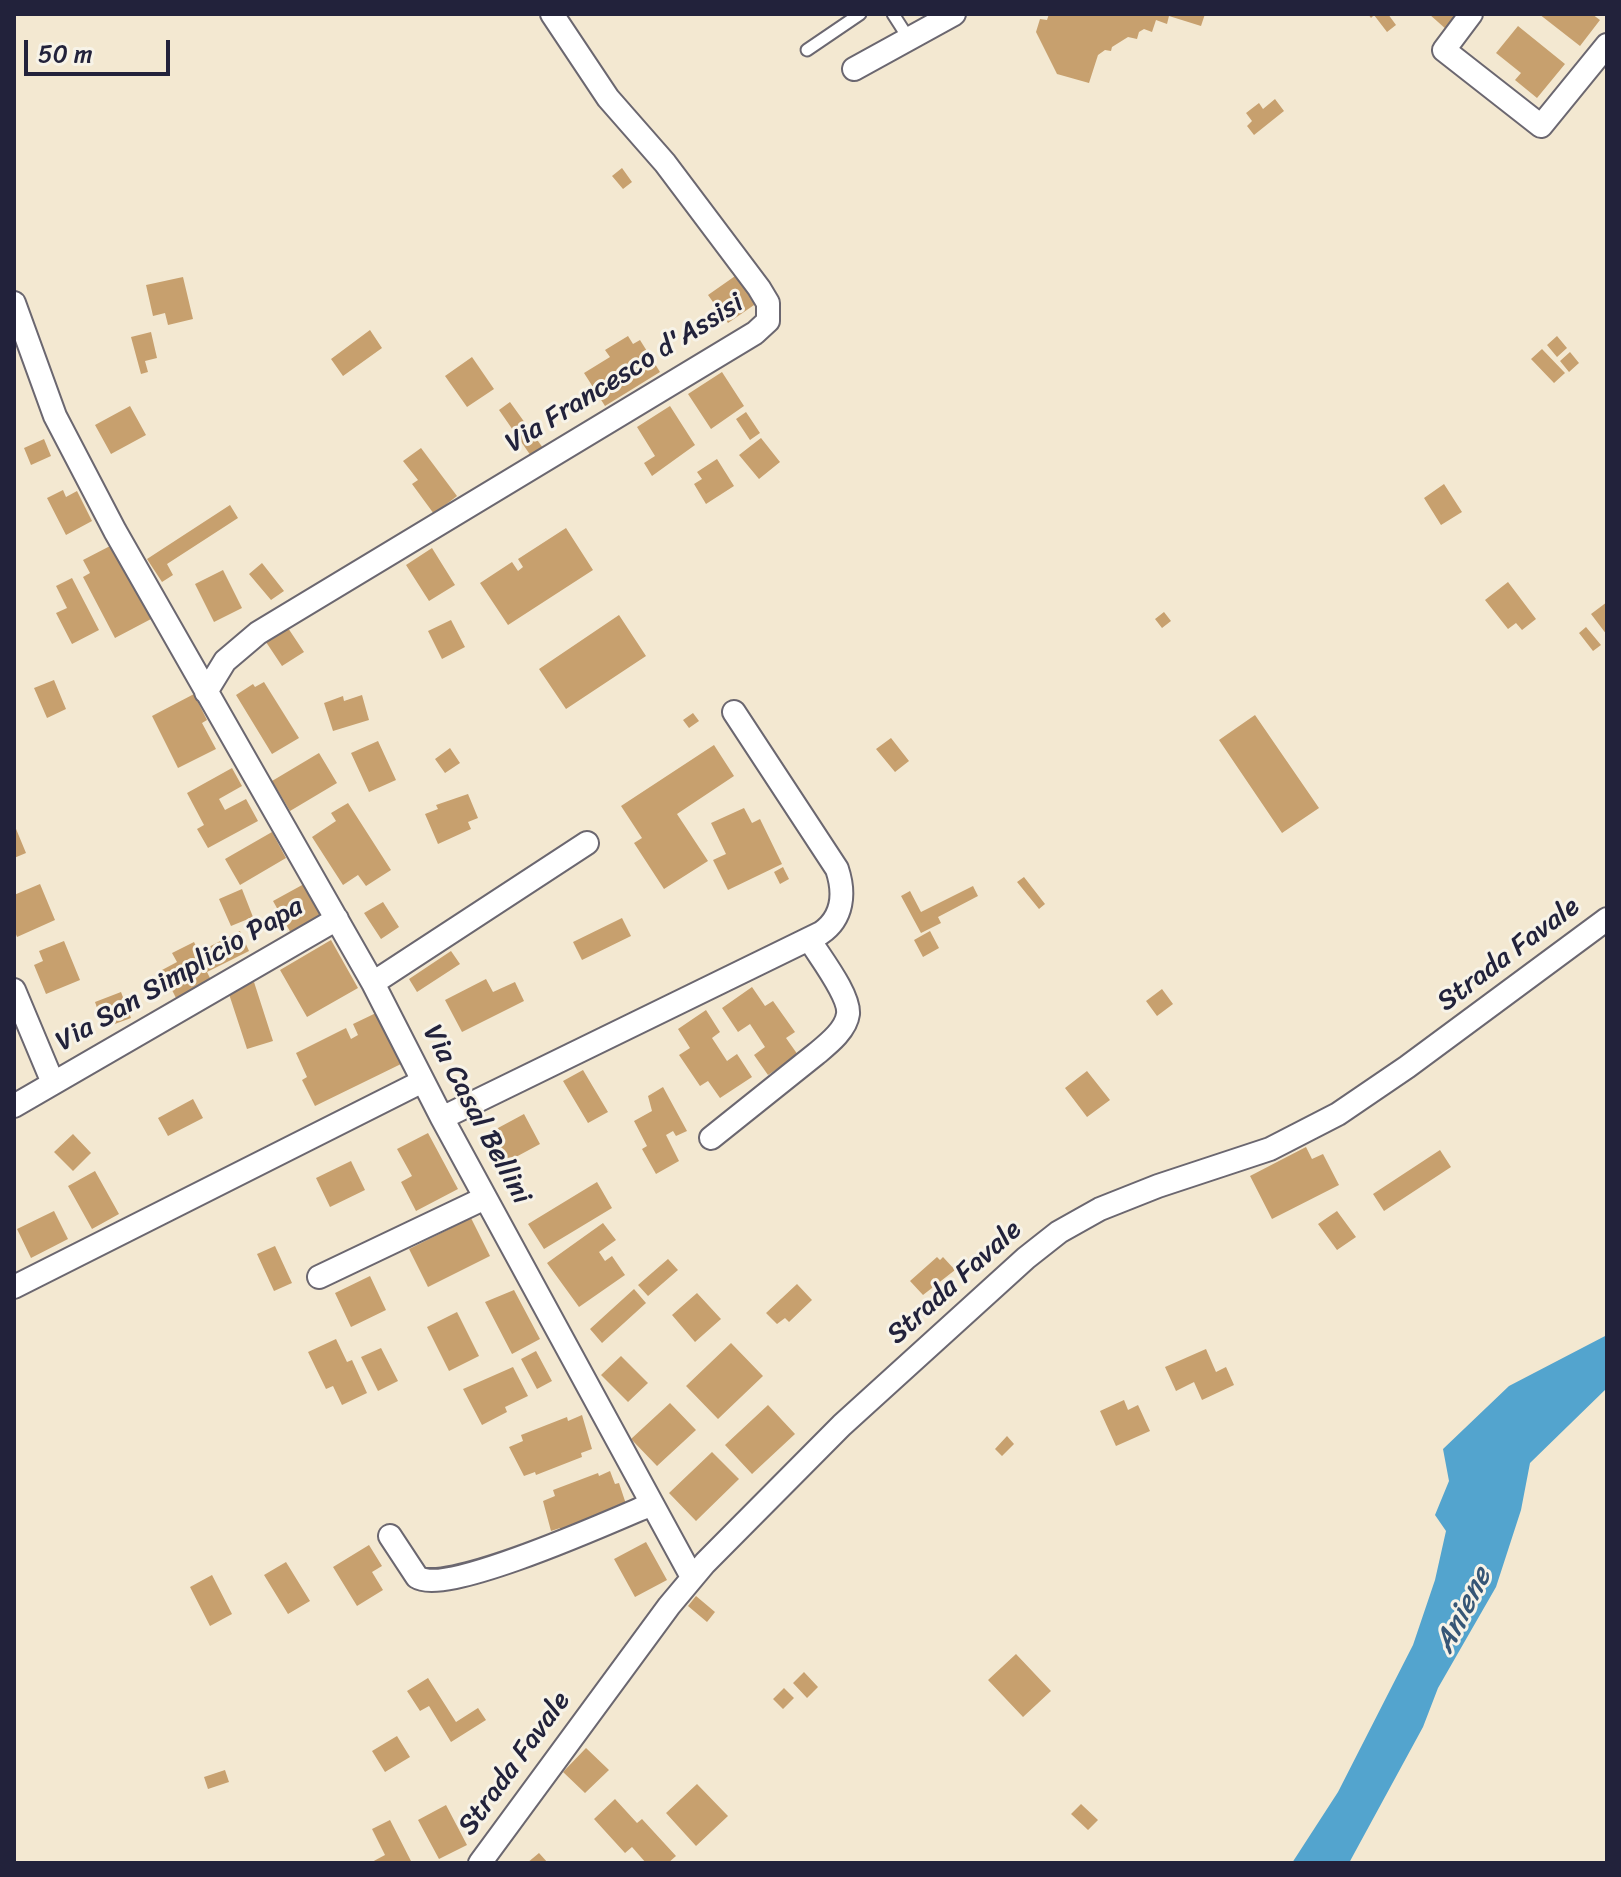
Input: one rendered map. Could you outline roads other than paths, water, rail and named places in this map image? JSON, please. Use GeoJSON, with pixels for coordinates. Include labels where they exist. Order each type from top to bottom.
{"type":"FeatureCollection","features":[{"type":"Feature","properties":{"kind":"street","name":"Via Francesco d'Assisi"},"geometry":{"type":"LineString","coordinates":[[203,688],[232,653],[258,633],[755,333],[768,321],[768,303],[759,288],[665,163],[600,88],[552,14]]}},
{"type":"Feature","properties":{"kind":"street"},"geometry":{"type":"LineString","coordinates":[[854,69],[954,14]]}},
{"type":"Feature","properties":{"kind":"street"},"geometry":{"type":"LineString","coordinates":[[1471,14],[1444,50],[1541,126],[1607,45]]}},
{"type":"Feature","properties":{"kind":"street","name":"Via Casal Bellini"},"geometry":{"type":"LineString","coordinates":[[14,303],[65,436],[203,688],[373,983],[442,1118],[692,1577]]}},
{"type":"Feature","properties":{"kind":"street"},"geometry":{"type":"LineString","coordinates":[[442,1118],[809,939],[826,930],[835,920],[842,900],[839,877],[831,860],[734,712]]}},
{"type":"Feature","properties":{"kind":"street"},"geometry":{"type":"LineString","coordinates":[[373,983],[587,843]]}},
{"type":"Feature","properties":{"kind":"street","name":"Via San Simplicio Papa"},"geometry":{"type":"LineString","coordinates":[[14,1106],[337,919]]}},
{"type":"Feature","properties":{"kind":"street","name":"Strada Favale"},"geometry":{"type":"LineString","coordinates":[[480,1863],[692,1577],[842,1425],[1043,1243],[1078,1220],[1124,1198],[1256,1155],[1311,1129],[1407,1067],[1607,919]]}},
{"type":"Feature","properties":{"kind":"street"},"geometry":{"type":"LineString","coordinates":[[711,1138],[816,1054],[832,1040],[846,1020],[849,1010],[844,997],[809,939]]}},
{"type":"Feature","properties":{"kind":"street"},"geometry":{"type":"LineString","coordinates":[[14,990],[53,1083]]}},
{"type":"Feature","properties":{"kind":"street"},"geometry":{"type":"LineString","coordinates":[[14,1287],[423,1081]]}},
{"type":"Feature","properties":{"kind":"street"},"geometry":{"type":"LineString","coordinates":[[319,1277],[485,1198]]}},
{"type":"Feature","properties":{"kind":"street"},"geometry":{"type":"LineString","coordinates":[[390,1536],[417,1577],[436,1581],[486,1569],[652,1504]]}},
{"type":"Feature","properties":{"kind":"lane"},"geometry":{"type":"LineString","coordinates":[[807,50],[860,14]]}},
{"type":"Feature","properties":{"kind":"lane"},"geometry":{"type":"LineString","coordinates":[[893,14],[909,39]]}},
{"type":"Feature","properties":{"kind":"water","name":"Aniene"},"geometry":{"type":"Polygon","coordinates":[[[1607,1335],[1607,1388],[1530,1463],[1521,1510],[1496,1587],[1438,1688],[1423,1727],[1349,1863],[1292,1863],[1338,1792],[1413,1645],[1435,1580],[1446,1531],[1435,1515],[1449,1481],[1443,1449],[1509,1386],[1607,1335]]]}}]}
